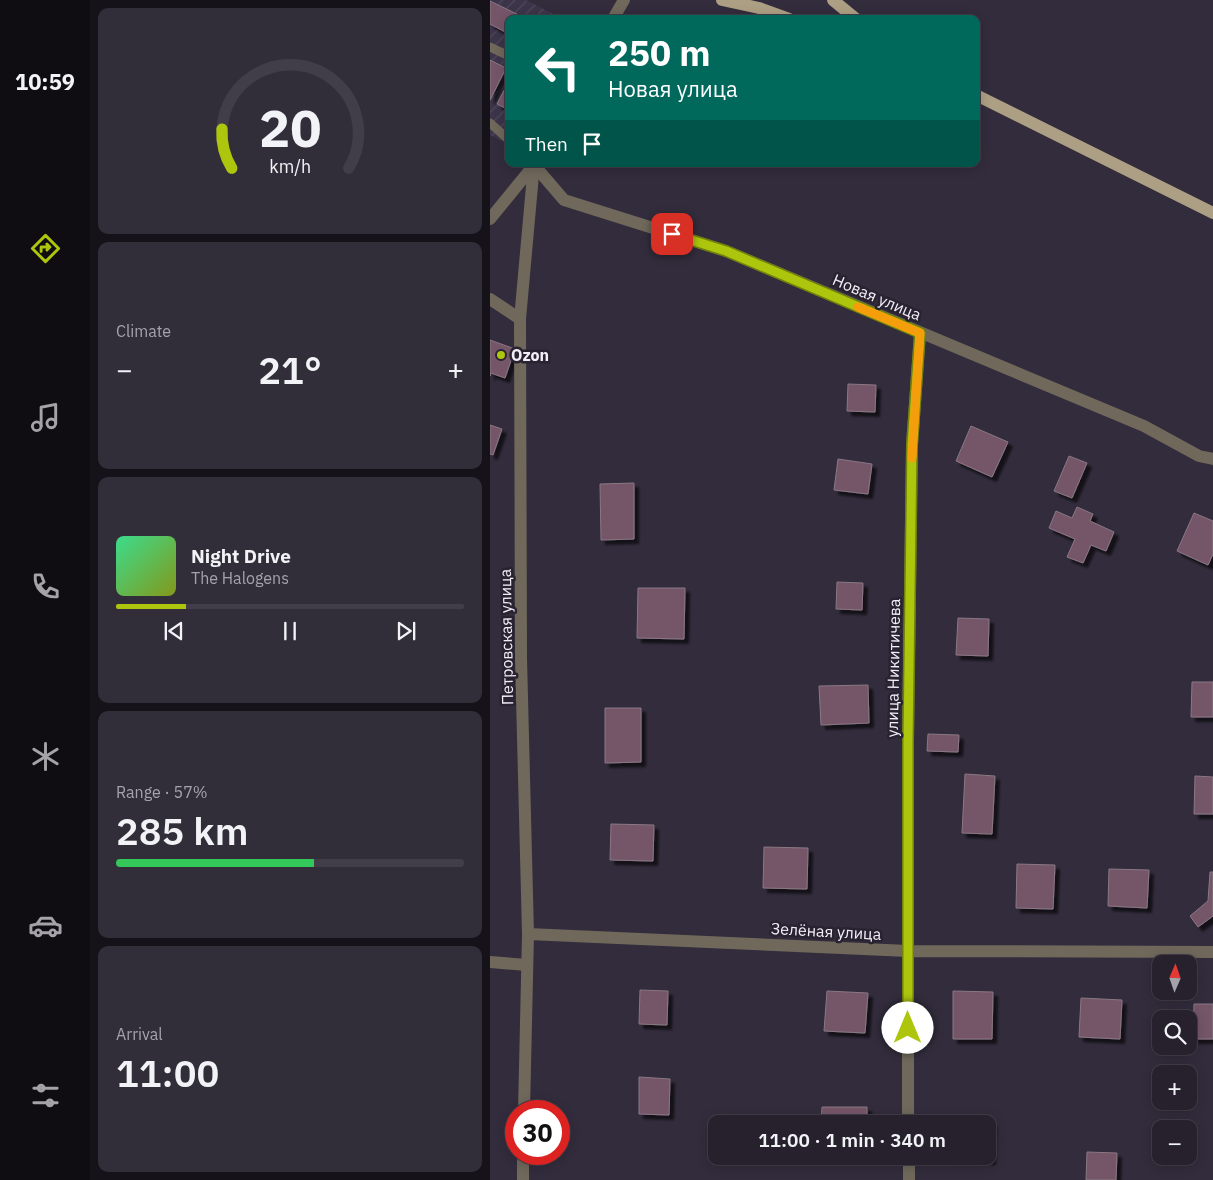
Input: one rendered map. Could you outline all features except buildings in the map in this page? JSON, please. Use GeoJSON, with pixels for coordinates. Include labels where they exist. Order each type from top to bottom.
{"type":"FeatureCollection","features":[{"type":"Feature","properties":{"kind":"main road"},"geometry":{"type":"LineString","coordinates":[[722,0],[759,8],[778,15]]}},
{"type":"Feature","properties":{"kind":"main road"},"geometry":{"type":"LineString","coordinates":[[833,0],[851,15]]}},
{"type":"Feature","properties":{"kind":"main road"},"geometry":{"type":"LineString","coordinates":[[980,97],[1213,213]]}},
{"type":"Feature","properties":{"kind":"street"},"geometry":{"type":"LineString","coordinates":[[615,15],[624,0]]}},
{"type":"Feature","properties":{"kind":"street"},"geometry":{"type":"LineString","coordinates":[[490,219],[531,167]]}},
{"type":"Feature","properties":{"kind":"street","name":"Петровская улица"},"geometry":{"type":"LineString","coordinates":[[524,1100],[528,934],[521,658],[520,319],[533,167]]}},
{"type":"Feature","properties":{"kind":"street","name":"Новая улица"},"geometry":{"type":"LineString","coordinates":[[536,167],[564,200],[726,251],[1144,426],[1200,456],[1213,458]]}},
{"type":"Feature","properties":{"kind":"street"},"geometry":{"type":"LineString","coordinates":[[490,300],[520,319]]}},
{"type":"Feature","properties":{"kind":"street","name":"улица Никитичева"},"geometry":{"type":"LineString","coordinates":[[908,1115],[908,751],[912,445],[920,333]]}},
{"type":"Feature","properties":{"kind":"street"},"geometry":{"type":"LineString","coordinates":[[1200,456],[1213,466]]}},
{"type":"Feature","properties":{"kind":"street","name":"Зелёная улица"},"geometry":{"type":"LineString","coordinates":[[528,934],[908,950],[1213,952]]}},
{"type":"Feature","properties":{"kind":"street"},"geometry":{"type":"LineString","coordinates":[[490,962],[526,965]]}},
{"type":"Feature","properties":{"kind":"street"},"geometry":{"type":"LineString","coordinates":[[523,1180],[524,1165]]}},
{"type":"Feature","properties":{"kind":"street"},"geometry":{"type":"LineString","coordinates":[[908,1165],[908,1180]]}},
{"type":"Feature","properties":{"kind":"lane"},"geometry":{"type":"LineString","coordinates":[[490,47],[505,54]]}},
{"type":"Feature","properties":{"kind":"lane"},"geometry":{"type":"LineString","coordinates":[[490,123],[505,136]]}},
{"type":"Feature","properties":{"kind":"shaded area"},"geometry":{"type":"Polygon","coordinates":[[[490,0],[526,0],[555,15],[505,15],[505,142],[490,135],[490,0]]]}},
{"type":"Feature","properties":{"kind":"slow traffic"},"geometry":{"type":"LineString","coordinates":[[858,307],[920,333],[912,458]]}},
{"type":"Feature","properties":{"kind":"place","name":"Ozon"},"geometry":{"type":"Point","coordinates":[501,355]}},
{"type":"Feature","properties":{"kind":"route"},"geometry":{"type":"LineString","coordinates":[[672,234],[726,251],[920,333],[912,445],[908,741],[908,1028]]}}]}
